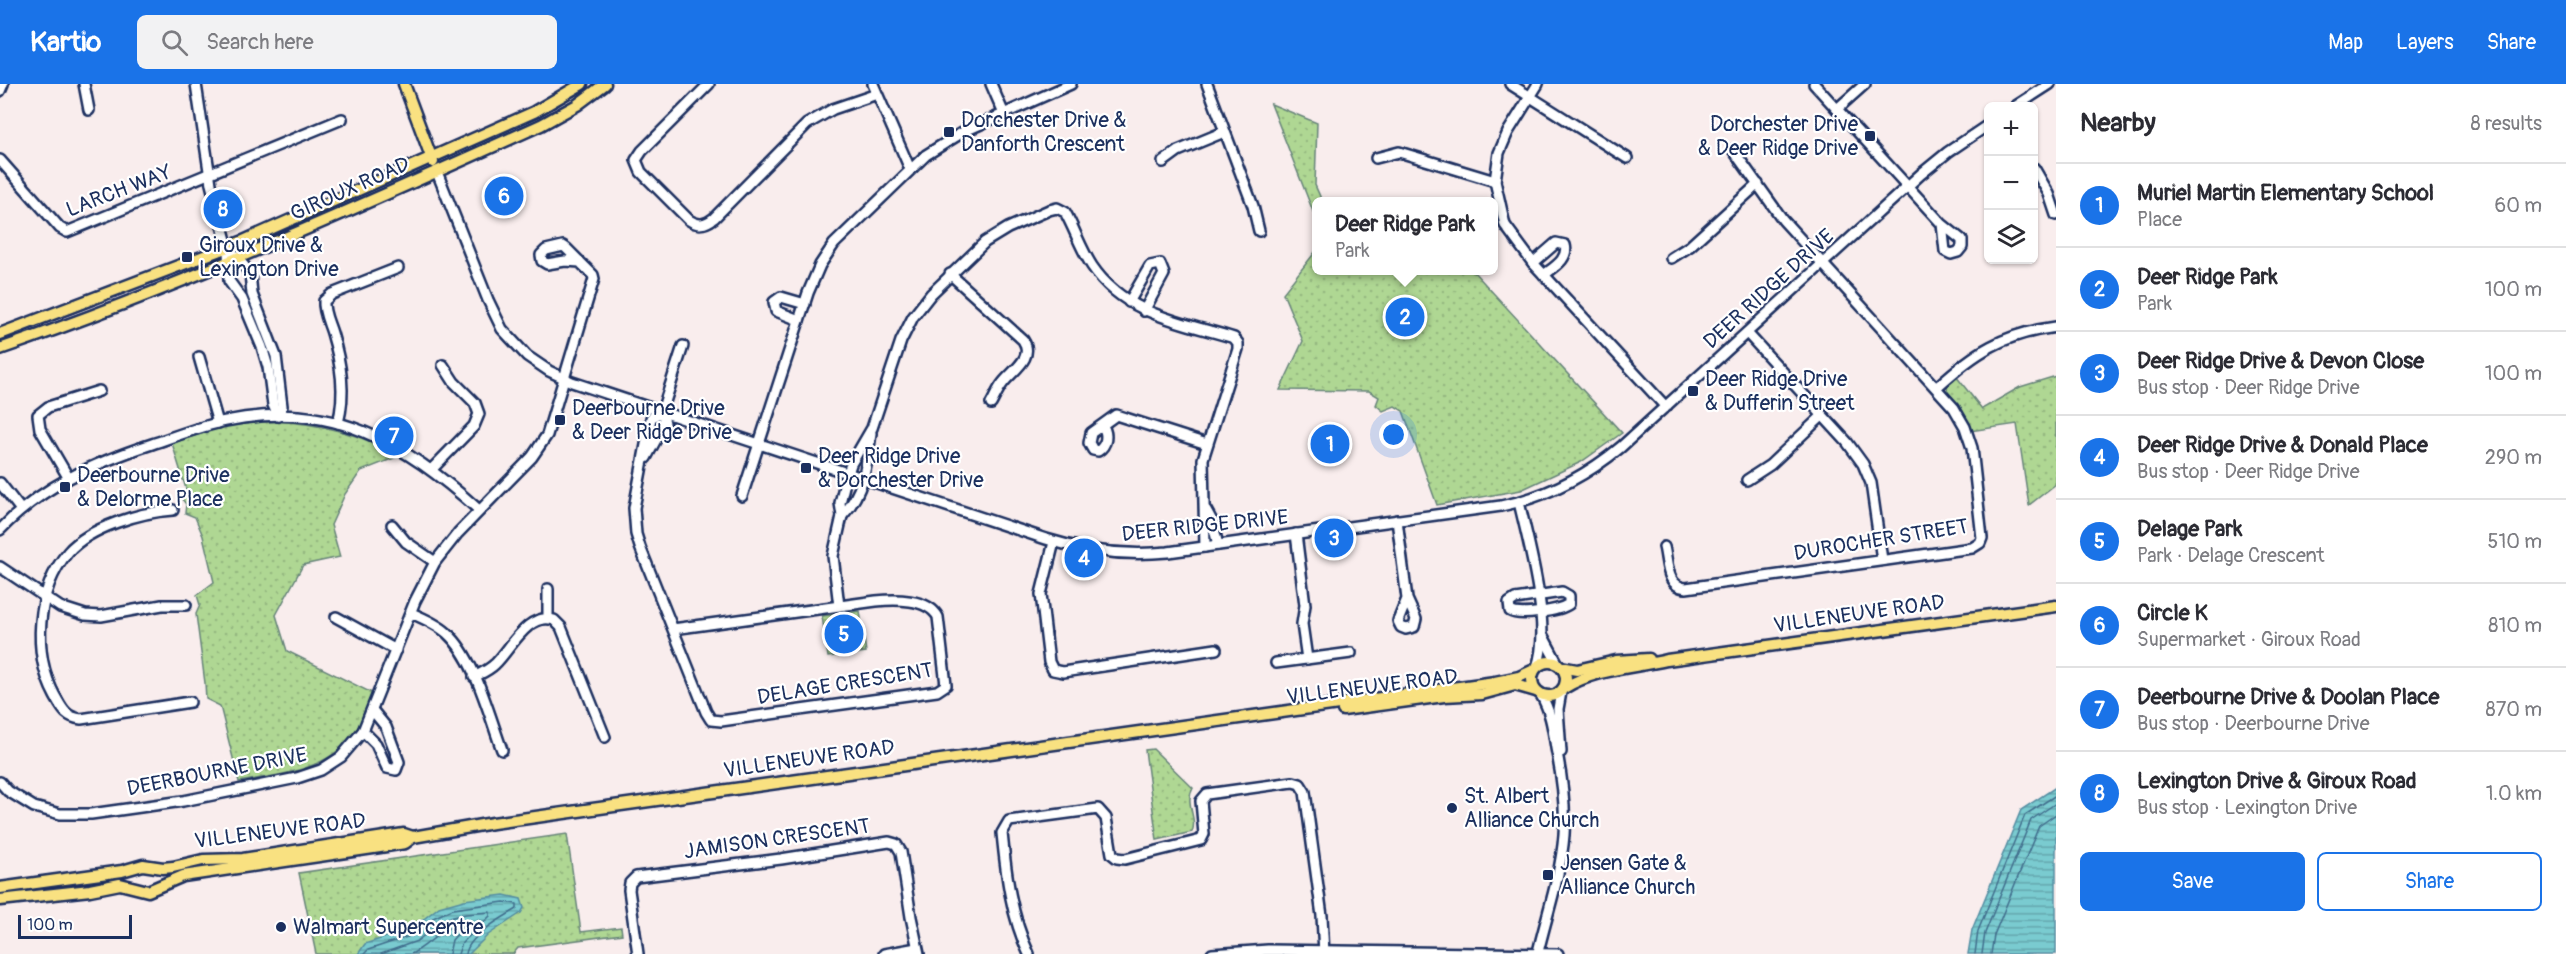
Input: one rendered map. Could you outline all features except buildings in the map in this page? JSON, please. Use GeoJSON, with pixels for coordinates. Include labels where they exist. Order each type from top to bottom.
{"type":"FeatureCollection","features":[{"type":"Feature","properties":{"kind":"main road"},"geometry":{"type":"LineString","coordinates":[[404,84],[437,172]]}},
{"type":"Feature","properties":{"kind":"main road","name":"GIROUX ROAD"},"geometry":{"type":"LineString","coordinates":[[0,334],[228,248],[534,112],[582,84]]}},
{"type":"Feature","properties":{"kind":"main road","name":"GIROUX ROAD"},"geometry":{"type":"LineString","coordinates":[[0,349],[238,259],[437,172],[548,121],[577,105],[605,84]]}},
{"type":"Feature","properties":{"kind":"main road","name":"VILLENEUVE ROAD"},"geometry":{"type":"LineString","coordinates":[[1562,690],[1584,677],[1604,671],[1667,660],[2056,606]]}},
{"type":"Feature","properties":{"kind":"main road","name":"VILLENEUVE ROAD"},"geometry":{"type":"LineString","coordinates":[[1559,666],[1577,670],[1616,660],[1667,660]]}},
{"type":"Feature","properties":{"kind":"main road"},"geometry":{"type":"LineString","coordinates":[[1544,663],[1559,666],[1566,677],[1562,690],[1552,696],[1539,693],[1532,683],[1536,669],[1544,663]]}},
{"type":"Feature","properties":{"kind":"main road","name":"VILLENEUVE ROAD"},"geometry":{"type":"LineString","coordinates":[[158,887],[183,876],[405,843],[413,837],[493,823],[1508,680],[1536,669]]}},
{"type":"Feature","properties":{"kind":"main road","name":"VILLENEUVE ROAD"},"geometry":{"type":"LineString","coordinates":[[1211,723],[1321,713],[1444,696],[1474,695],[1515,686],[1539,693]]}},
{"type":"Feature","properties":{"kind":"main road","name":"VILLENEUVE ROAD"},"geometry":{"type":"LineString","coordinates":[[152,867],[163,868],[203,860],[243,859],[404,834],[413,837]]}},
{"type":"Feature","properties":{"kind":"main road"},"geometry":{"type":"LineString","coordinates":[[0,888],[143,865],[152,867],[159,874],[158,887],[148,891],[120,884],[90,890],[0,900]]}},
{"type":"Feature","properties":{"kind":"main road"},"geometry":{"type":"LineString","coordinates":[[135,886],[132,874],[136,867]]}},
{"type":"Feature","properties":{"kind":"street"},"geometry":{"type":"LineString","coordinates":[[0,91],[3,84]]}},
{"type":"Feature","properties":{"kind":"street"},"geometry":{"type":"LineString","coordinates":[[84,84],[90,110]]}},
{"type":"Feature","properties":{"kind":"street"},"geometry":{"type":"LineString","coordinates":[[196,84],[209,176],[228,248],[229,281],[242,299],[262,347],[268,367],[273,405],[278,416]]}},
{"type":"Feature","properties":{"kind":"street"},"geometry":{"type":"LineString","coordinates":[[709,84],[642,151],[636,160],[641,172],[689,220],[698,224],[714,218],[807,124],[833,109],[878,94]]}},
{"type":"Feature","properties":{"kind":"street"},"geometry":{"type":"LineString","coordinates":[[873,84],[910,168]]}},
{"type":"Feature","properties":{"kind":"street"},"geometry":{"type":"LineString","coordinates":[[991,84],[1004,114]]}},
{"type":"Feature","properties":{"kind":"street"},"geometry":{"type":"LineString","coordinates":[[742,496],[813,280],[829,251],[910,168],[943,143],[1071,84]]}},
{"type":"Feature","properties":{"kind":"street"},"geometry":{"type":"LineString","coordinates":[[1207,84],[1253,206],[1259,231]]}},
{"type":"Feature","properties":{"kind":"street"},"geometry":{"type":"LineString","coordinates":[[1510,84],[1627,158]]}},
{"type":"Feature","properties":{"kind":"street"},"geometry":{"type":"LineString","coordinates":[[1538,84],[1499,153],[1495,181],[1505,225],[1533,263],[1666,407]]}},
{"type":"Feature","properties":{"kind":"street"},"geometry":{"type":"LineString","coordinates":[[1815,84],[1942,224]]}},
{"type":"Feature","properties":{"kind":"street"},"geometry":{"type":"LineString","coordinates":[[1837,109],[1865,84]]}},
{"type":"Feature","properties":{"kind":"street"},"geometry":{"type":"LineString","coordinates":[[2022,102],[2050,84]]}},
{"type":"Feature","properties":{"kind":"street"},"geometry":{"type":"LineString","coordinates":[[209,176],[342,120]]}},
{"type":"Feature","properties":{"kind":"street","name":"DEER RIDGE DRIVE"},"geometry":{"type":"LineString","coordinates":[[437,172],[488,300],[502,329],[527,356],[562,378],[1054,542],[1086,550],[1126,554],[1205,547],[1397,520],[1519,502],[1548,492],[1590,470],[1621,447],[1908,186],[1948,152],[1984,128]]}},
{"type":"Feature","properties":{"kind":"street"},"geometry":{"type":"LineString","coordinates":[[1163,162],[1178,151],[1224,132]]}},
{"type":"Feature","properties":{"kind":"street","name":"DUROCHER STREET"},"geometry":{"type":"LineString","coordinates":[[1664,547],[1671,582],[1682,588],[1972,548],[1980,543],[1982,538],[1974,460],[1968,436],[1954,408],[1783,220],[1733,150]]}},
{"type":"Feature","properties":{"kind":"street"},"geometry":{"type":"LineString","coordinates":[[1376,158],[1399,152],[1495,181]]}},
{"type":"Feature","properties":{"kind":"street","name":"LARCH WAY"},"geometry":{"type":"LineString","coordinates":[[0,160],[60,228],[67,232],[209,176]]}},
{"type":"Feature","properties":{"kind":"street"},"geometry":{"type":"LineString","coordinates":[[2038,175],[2049,194],[2056,215]]}},
{"type":"Feature","properties":{"kind":"street"},"geometry":{"type":"LineString","coordinates":[[1671,258],[1690,246],[1758,184]]}},
{"type":"Feature","properties":{"kind":"street"},"geometry":{"type":"LineString","coordinates":[[839,606],[834,556],[842,516],[840,503],[848,473],[872,428],[910,322],[920,306],[971,253],[996,235],[1049,210],[1061,208],[1094,269],[1108,285],[1129,302],[1144,311],[1234,338],[1238,342],[1238,349],[1207,444],[1202,475],[1206,510],[1203,522],[1205,547]]}},
{"type":"Feature","properties":{"kind":"street"},"geometry":{"type":"LineString","coordinates":[[1533,263],[1556,243],[1565,245],[1567,252],[1565,257],[1544,275]]}},
{"type":"Feature","properties":{"kind":"street"},"geometry":{"type":"LineString","coordinates":[[228,248],[250,273],[252,294],[278,365],[282,406],[278,416]]}},
{"type":"Feature","properties":{"kind":"street","name":"DEERBOURNE DRIVE"},"geometry":{"type":"LineString","coordinates":[[0,782],[4,793],[34,807],[73,815],[183,801],[310,775],[341,756],[363,731],[373,711],[411,613],[435,562],[479,510],[532,457],[544,441],[551,425],[562,378],[594,281],[593,275],[580,262]]}},
{"type":"Feature","properties":{"kind":"street"},"geometry":{"type":"LineString","coordinates":[[1129,302],[1150,266],[1160,264],[1164,274],[1144,311]]}},
{"type":"Feature","properties":{"kind":"street"},"geometry":{"type":"LineString","coordinates":[[338,423],[342,405],[342,381],[324,301],[332,294],[398,268]]}},
{"type":"Feature","properties":{"kind":"street"},"geometry":{"type":"LineString","coordinates":[[950,274],[1026,345],[1025,359],[1003,383],[992,404]]}},
{"type":"Feature","properties":{"kind":"street"},"geometry":{"type":"LineString","coordinates":[[799,320],[776,311],[774,302],[781,297],[805,304]]}},
{"type":"Feature","properties":{"kind":"street"},"geometry":{"type":"LineString","coordinates":[[1937,387],[1962,363],[1980,351],[2024,333],[2056,327]]}},
{"type":"Feature","properties":{"kind":"street"},"geometry":{"type":"LineString","coordinates":[[1747,333],[1847,442],[1868,473],[1873,492],[1882,560]]}},
{"type":"Feature","properties":{"kind":"street","name":"DELAGE CRESCENT"},"geometry":{"type":"LineString","coordinates":[[673,629],[895,600],[917,604],[933,610],[939,621],[947,679],[945,687],[937,691],[714,721],[707,716],[673,629],[636,534],[634,500],[644,461],[651,418],[662,411],[683,346]]}},
{"type":"Feature","properties":{"kind":"street"},"geometry":{"type":"LineString","coordinates":[[199,357],[218,423]]}},
{"type":"Feature","properties":{"kind":"street"},"geometry":{"type":"LineString","coordinates":[[432,469],[474,426],[479,414],[475,403],[454,382],[443,365]]}},
{"type":"Feature","properties":{"kind":"street"},"geometry":{"type":"LineString","coordinates":[[68,477],[40,429],[38,415],[48,406],[99,391]]}},
{"type":"Feature","properties":{"kind":"street"},"geometry":{"type":"LineString","coordinates":[[0,530],[21,510],[68,477],[116,456],[218,423],[278,416],[338,423],[386,441],[432,469],[479,510]]}},
{"type":"Feature","properties":{"kind":"street"},"geometry":{"type":"LineString","coordinates":[[1103,426],[1112,417],[1122,416],[1207,444]]}},
{"type":"Feature","properties":{"kind":"street"},"geometry":{"type":"LineString","coordinates":[[1747,480],[1770,465],[1822,416]]}},
{"type":"Feature","properties":{"kind":"street"},"geometry":{"type":"LineString","coordinates":[[842,516],[850,507],[864,478],[872,428]]}},
{"type":"Feature","properties":{"kind":"street"},"geometry":{"type":"LineString","coordinates":[[0,483],[21,510]]}},
{"type":"Feature","properties":{"kind":"street"},"geometry":{"type":"LineString","coordinates":[[1519,502],[1538,596],[1543,636],[1536,669]]}},
{"type":"Feature","properties":{"kind":"street"},"geometry":{"type":"LineString","coordinates":[[173,510],[142,514],[101,530],[78,543],[60,564],[46,598],[40,627],[41,656],[53,691],[67,715],[81,718],[190,702]]}},
{"type":"Feature","properties":{"kind":"street"},"geometry":{"type":"LineString","coordinates":[[1206,510],[1212,521],[1218,545]]}},
{"type":"Feature","properties":{"kind":"street"},"geometry":{"type":"LineString","coordinates":[[1397,520],[1407,599]]}},
{"type":"Feature","properties":{"kind":"street"},"geometry":{"type":"LineString","coordinates":[[392,525],[406,542],[435,562]]}},
{"type":"Feature","properties":{"kind":"street"},"geometry":{"type":"LineString","coordinates":[[1296,534],[1305,608],[1302,624],[1307,659]]}},
{"type":"Feature","properties":{"kind":"street"},"geometry":{"type":"LineString","coordinates":[[1054,542],[1041,594],[1049,662],[1053,670],[1063,672],[1216,650]]}},
{"type":"Feature","properties":{"kind":"street"},"geometry":{"type":"LineString","coordinates":[[0,567],[67,610],[94,616],[162,604],[186,605]]}},
{"type":"Feature","properties":{"kind":"street"},"geometry":{"type":"LineString","coordinates":[[548,589],[548,618]]}},
{"type":"Feature","properties":{"kind":"street"},"geometry":{"type":"LineString","coordinates":[[1562,592],[1569,596],[1570,600],[1569,604],[1562,608],[1540,612],[1513,614],[1509,607],[1509,603],[1515,599],[1538,596],[1562,592]]}},
{"type":"Feature","properties":{"kind":"street"},"geometry":{"type":"LineString","coordinates":[[411,613],[432,622],[451,637],[463,652],[502,750]]}},
{"type":"Feature","properties":{"kind":"street"},"geometry":{"type":"LineString","coordinates":[[336,617],[396,650]]}},
{"type":"Feature","properties":{"kind":"street"},"geometry":{"type":"LineString","coordinates":[[474,677],[495,665],[531,626],[541,619],[554,620],[561,627],[605,736]]}},
{"type":"Feature","properties":{"kind":"street"},"geometry":{"type":"LineString","coordinates":[[1543,636],[1559,666]]}},
{"type":"Feature","properties":{"kind":"street"},"geometry":{"type":"LineString","coordinates":[[1275,663],[1351,653]]}},
{"type":"Feature","properties":{"kind":"street"},"geometry":{"type":"LineString","coordinates":[[1560,763],[1562,736],[1557,709],[1562,690]]}},
{"type":"Feature","properties":{"kind":"street"},"geometry":{"type":"LineString","coordinates":[[1538,952],[1564,835],[1564,799],[1560,763],[1550,714],[1539,693]]}},
{"type":"Feature","properties":{"kind":"street"},"geometry":{"type":"LineString","coordinates":[[363,731],[375,744],[387,768],[396,770],[399,762],[387,731],[373,711]]}},
{"type":"Feature","properties":{"kind":"street"},"geometry":{"type":"LineString","coordinates":[[1029,954],[1017,924],[1010,895],[1002,832],[1009,821],[1098,809],[1106,818],[1112,854],[1117,858],[1125,859],[1201,840],[1204,834],[1201,804],[1208,794],[1293,782],[1300,784],[1305,792],[1322,916],[1324,952]]}},
{"type":"Feature","properties":{"kind":"street","name":"JAMISON CRESCENT"},"geometry":{"type":"LineString","coordinates":[[638,954],[629,890],[630,883],[636,877],[781,859],[889,842],[896,844],[901,852],[918,951]]}},
{"type":"Feature","properties":{"kind":"street"},"geometry":{"type":"LineString","coordinates":[[884,954],[918,951]]}},
{"type":"Feature","properties":{"kind":"street"},"geometry":{"type":"LineString","coordinates":[[1212,954],[1249,951],[1538,952],[1558,954]]}},
{"type":"Feature","properties":{"kind":"green space"},"geometry":{"type":"Polygon","coordinates":[[[1271,104],[1317,123],[1315,185],[1320,197],[1312,197],[1312,209],[1271,104]]]}},
{"type":"Feature","properties":{"kind":"green space"},"geometry":{"type":"Polygon","coordinates":[[[1312,256],[1312,275],[1477,275],[1622,433],[1581,462],[1521,490],[1437,505],[1403,411],[1395,406],[1383,411],[1376,405],[1379,397],[1369,391],[1280,390],[1303,341],[1283,293],[1312,256]]]}},
{"type":"Feature","properties":{"kind":"green space"},"geometry":{"type":"Polygon","coordinates":[[[1956,376],[1982,409],[2020,387],[2056,376],[2056,484],[2029,505],[2017,424],[1970,431],[1964,416],[1947,391],[1948,383],[1956,376]]]}},
{"type":"Feature","properties":{"kind":"green space"},"geometry":{"type":"Polygon","coordinates":[[[273,421],[306,424],[354,435],[399,456],[361,471],[345,494],[331,525],[340,557],[303,565],[276,615],[287,651],[372,693],[360,724],[350,739],[323,760],[291,772],[239,782],[220,706],[206,699],[196,614],[200,605],[197,595],[214,582],[203,536],[195,517],[185,513],[186,504],[181,498],[186,489],[172,443],[226,426],[273,421]]]}},
{"type":"Feature","properties":{"kind":"green space"},"geometry":{"type":"Polygon","coordinates":[[[860,611],[866,652],[828,657],[822,616],[860,611]]]}},
{"type":"Feature","properties":{"kind":"green space"},"geometry":{"type":"Polygon","coordinates":[[[1153,749],[1193,788],[1190,799],[1192,832],[1157,840],[1145,750],[1153,749]]]}},
{"type":"Feature","properties":{"kind":"green space"},"geometry":{"type":"Polygon","coordinates":[[[567,834],[581,932],[621,927],[622,934],[518,948],[513,954],[316,954],[299,873],[567,834]]]}},
{"type":"Feature","properties":{"kind":"water"},"geometry":{"type":"Polygon","coordinates":[[[2056,787],[2056,954],[1968,954],[1972,930],[2021,810],[2056,787]]]}},
{"type":"Feature","properties":{"kind":"water"},"geometry":{"type":"Polygon","coordinates":[[[504,895],[521,899],[524,908],[521,913],[488,935],[469,954],[358,954],[365,944],[411,929],[439,907],[464,900],[504,895]]]}},
{"type":"Feature","properties":{"kind":"place","name":"Dorchester Drive & Danforth Crescent"},"geometry":{"type":"Point","coordinates":[949,132]}},
{"type":"Feature","properties":{"kind":"place","name":"Dorchester Drive & Deer Ridge Drive"},"geometry":{"type":"Point","coordinates":[1870,136]}},
{"type":"Feature","properties":{"kind":"place","name":"Circle K"},"geometry":{"type":"Point","coordinates":[504,196]}},
{"type":"Feature","properties":{"kind":"place","name":"Lexington Drive & Giroux Road"},"geometry":{"type":"Point","coordinates":[223,209]}},
{"type":"Feature","properties":{"kind":"place","name":"Giroux Drive & Lexington Drive"},"geometry":{"type":"Point","coordinates":[187,257]}},
{"type":"Feature","properties":{"kind":"place","name":"Deer Ridge Park"},"geometry":{"type":"Point","coordinates":[1405,317]}},
{"type":"Feature","properties":{"kind":"place","name":"Deer Ridge Drive & Dufferin Street"},"geometry":{"type":"Point","coordinates":[1693,391]}},
{"type":"Feature","properties":{"kind":"place","name":"Deerbourne Drive & Deer Ridge Drive"},"geometry":{"type":"Point","coordinates":[560,420]}},
{"type":"Feature","properties":{"kind":"place","name":"Deerbourne Drive & Doolan Place"},"geometry":{"type":"Point","coordinates":[394,436]}},
{"type":"Feature","properties":{"kind":"place","name":"Muriel Martin Elementary School"},"geometry":{"type":"Point","coordinates":[1330,444]}},
{"type":"Feature","properties":{"kind":"place","name":"Deer Ridge Drive & Dorchester Drive"},"geometry":{"type":"Point","coordinates":[806,468]}},
{"type":"Feature","properties":{"kind":"place","name":"Deerbourne Drive & Delorme Place"},"geometry":{"type":"Point","coordinates":[65,487]}},
{"type":"Feature","properties":{"kind":"place","name":"Deer Ridge Drive & Devon Close"},"geometry":{"type":"Point","coordinates":[1334,538]}},
{"type":"Feature","properties":{"kind":"place","name":"Deer Ridge Drive & Donald Place"},"geometry":{"type":"Point","coordinates":[1084,558]}},
{"type":"Feature","properties":{"kind":"place","name":"Delage Park"},"geometry":{"type":"Point","coordinates":[844,634]}},
{"type":"Feature","properties":{"kind":"place","name":"St. Albert Alliance Church"},"geometry":{"type":"Point","coordinates":[1452,808]}},
{"type":"Feature","properties":{"kind":"place","name":"Jensen Gate & Alliance Church"},"geometry":{"type":"Point","coordinates":[1548,875]}},
{"type":"Feature","properties":{"kind":"place","name":"Walmart Supercentre"},"geometry":{"type":"Point","coordinates":[281,927]}}]}
